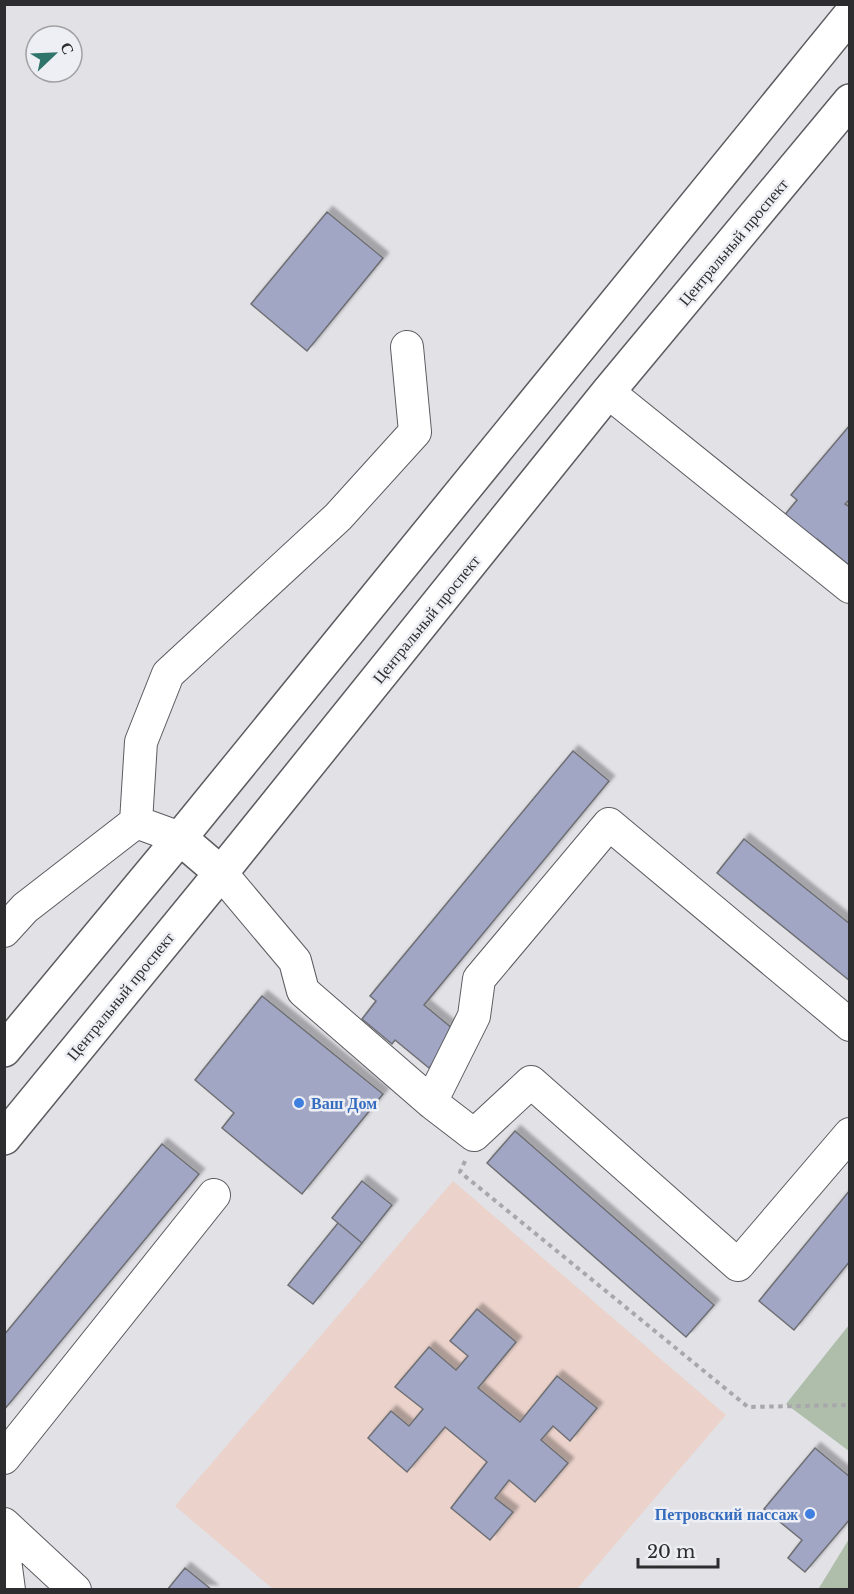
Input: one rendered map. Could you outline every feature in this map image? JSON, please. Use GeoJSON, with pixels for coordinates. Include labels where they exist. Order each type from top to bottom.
{"type":"FeatureCollection","features":[{"type":"Feature","properties":{"kind":"main road"},"geometry":{"type":"LineString","coordinates":[[4,1050],[180,838],[849,15]]}},
{"type":"Feature","properties":{"kind":"main road","name":"Центральный проспект"},"geometry":{"type":"LineString","coordinates":[[4,1138],[221,873],[608,392],[849,101]]}},
{"type":"Feature","properties":{"kind":"main road"},"geometry":{"type":"LineString","coordinates":[[180,838],[221,873]]}},
{"type":"Feature","properties":{"kind":"lane"},"geometry":{"type":"LineString","coordinates":[[11,917],[136,822],[141,742],[168,674],[338,517],[414,432],[407,347]]}},
{"type":"Feature","properties":{"kind":"lane"},"geometry":{"type":"LineString","coordinates":[[608,392],[849,587]]}},
{"type":"Feature","properties":{"kind":"lane"},"geometry":{"type":"LineString","coordinates":[[136,822],[180,838]]}},
{"type":"Feature","properties":{"kind":"lane"},"geometry":{"type":"LineString","coordinates":[[419,1098],[474,1016],[479,979],[609,824],[849,1025]]}},
{"type":"Feature","properties":{"kind":"lane"},"geometry":{"type":"LineString","coordinates":[[221,873],[295,962],[303,991],[419,1098],[474,1135],[531,1082],[738,1265],[849,1134]]}},
{"type":"Feature","properties":{"kind":"lane"},"geometry":{"type":"LineString","coordinates":[[4,1458],[214,1195]]}},
{"type":"Feature","properties":{"kind":"lane"},"geometry":{"type":"LineString","coordinates":[[4,1524],[75,1590]]}},
{"type":"Feature","properties":{"kind":"lane"},"geometry":{"type":"LineString","coordinates":[[4,1552],[9,1590]]}},
{"type":"Feature","properties":{"kind":"path"},"geometry":{"type":"LineString","coordinates":[[474,1135],[460,1172],[748,1407],[849,1405]]}},
{"type":"Feature","properties":{"kind":"shaded area"},"geometry":{"type":"Polygon","coordinates":[[[453,1181],[726,1415],[577,1589],[273,1589],[175,1506],[453,1181]]]}},
{"type":"Feature","properties":{"kind":"green space"},"geometry":{"type":"Polygon","coordinates":[[[849,1325],[849,1451],[786,1404],[849,1325]]]}},
{"type":"Feature","properties":{"kind":"green space"},"geometry":{"type":"Polygon","coordinates":[[[849,1539],[849,1589],[819,1589],[819,1588],[849,1539]]]}},
{"type":"Feature","properties":{"kind":"building"},"geometry":{"type":"Polygon","coordinates":[[[327,212],[383,258],[307,351],[251,304],[327,212]]]}},
{"type":"Feature","properties":{"kind":"building"},"geometry":{"type":"Polygon","coordinates":[[[850,425],[850,499],[845,504],[850,507],[850,566],[817,539],[813,543],[783,517],[797,500],[791,495],[850,425]]]}},
{"type":"Feature","properties":{"kind":"building"},"geometry":{"type":"Polygon","coordinates":[[[573,751],[609,781],[424,1005],[458,1033],[429,1068],[395,1040],[392,1044],[362,1019],[376,1001],[370,996],[573,751]]]}},
{"type":"Feature","properties":{"kind":"building"},"geometry":{"type":"Polygon","coordinates":[[[744,839],[850,924],[850,981],[717,873],[744,839]]]}},
{"type":"Feature","properties":{"kind":"building","name":"Ваш Дом"},"geometry":{"type":"Polygon","coordinates":[[[262,996],[383,1094],[302,1194],[222,1128],[234,1113],[195,1080],[262,996]]]}},
{"type":"Feature","properties":{"kind":"building"},"geometry":{"type":"Polygon","coordinates":[[[515,1131],[714,1305],[686,1337],[487,1163],[515,1131]]]}},
{"type":"Feature","properties":{"kind":"building"},"geometry":{"type":"Polygon","coordinates":[[[162,1144],[199,1174],[4,1410],[4,1335],[162,1144]]]}},
{"type":"Feature","properties":{"kind":"building"},"geometry":{"type":"Polygon","coordinates":[[[362,1181],[392,1205],[362,1243],[332,1218],[362,1181]]]}},
{"type":"Feature","properties":{"kind":"building"},"geometry":{"type":"Polygon","coordinates":[[[850,1190],[850,1261],[794,1330],[759,1301],[850,1190]]]}},
{"type":"Feature","properties":{"kind":"building"},"geometry":{"type":"Polygon","coordinates":[[[338,1223],[362,1243],[313,1304],[288,1285],[338,1223]]]}},
{"type":"Feature","properties":{"kind":"building"},"geometry":{"type":"Polygon","coordinates":[[[477,1309],[516,1342],[478,1388],[520,1422],[557,1376],[597,1408],[570,1441],[553,1426],[541,1440],[568,1463],[535,1502],[509,1480],[495,1498],[513,1512],[490,1540],[451,1508],[487,1462],[445,1427],[407,1472],[368,1438],[391,1411],[409,1426],[423,1409],[395,1387],[429,1347],[456,1370],[468,1356],[450,1341],[477,1309]]]}},
{"type":"Feature","properties":{"kind":"building","name":"Петровский пассаж"},"geometry":{"type":"Polygon","coordinates":[[[815,1448],[850,1477],[850,1519],[805,1572],[788,1558],[802,1540],[764,1509],[815,1448]]]}},
{"type":"Feature","properties":{"kind":"building"},"geometry":{"type":"Polygon","coordinates":[[[185,1568],[212,1590],[167,1590],[185,1568]]]}},
{"type":"Feature","properties":{"kind":"place","name":"Ваш Дом"},"geometry":{"type":"Point","coordinates":[299,1103]}},
{"type":"Feature","properties":{"kind":"place","name":"Петровский пассаж"},"geometry":{"type":"Point","coordinates":[810,1514]}}]}
